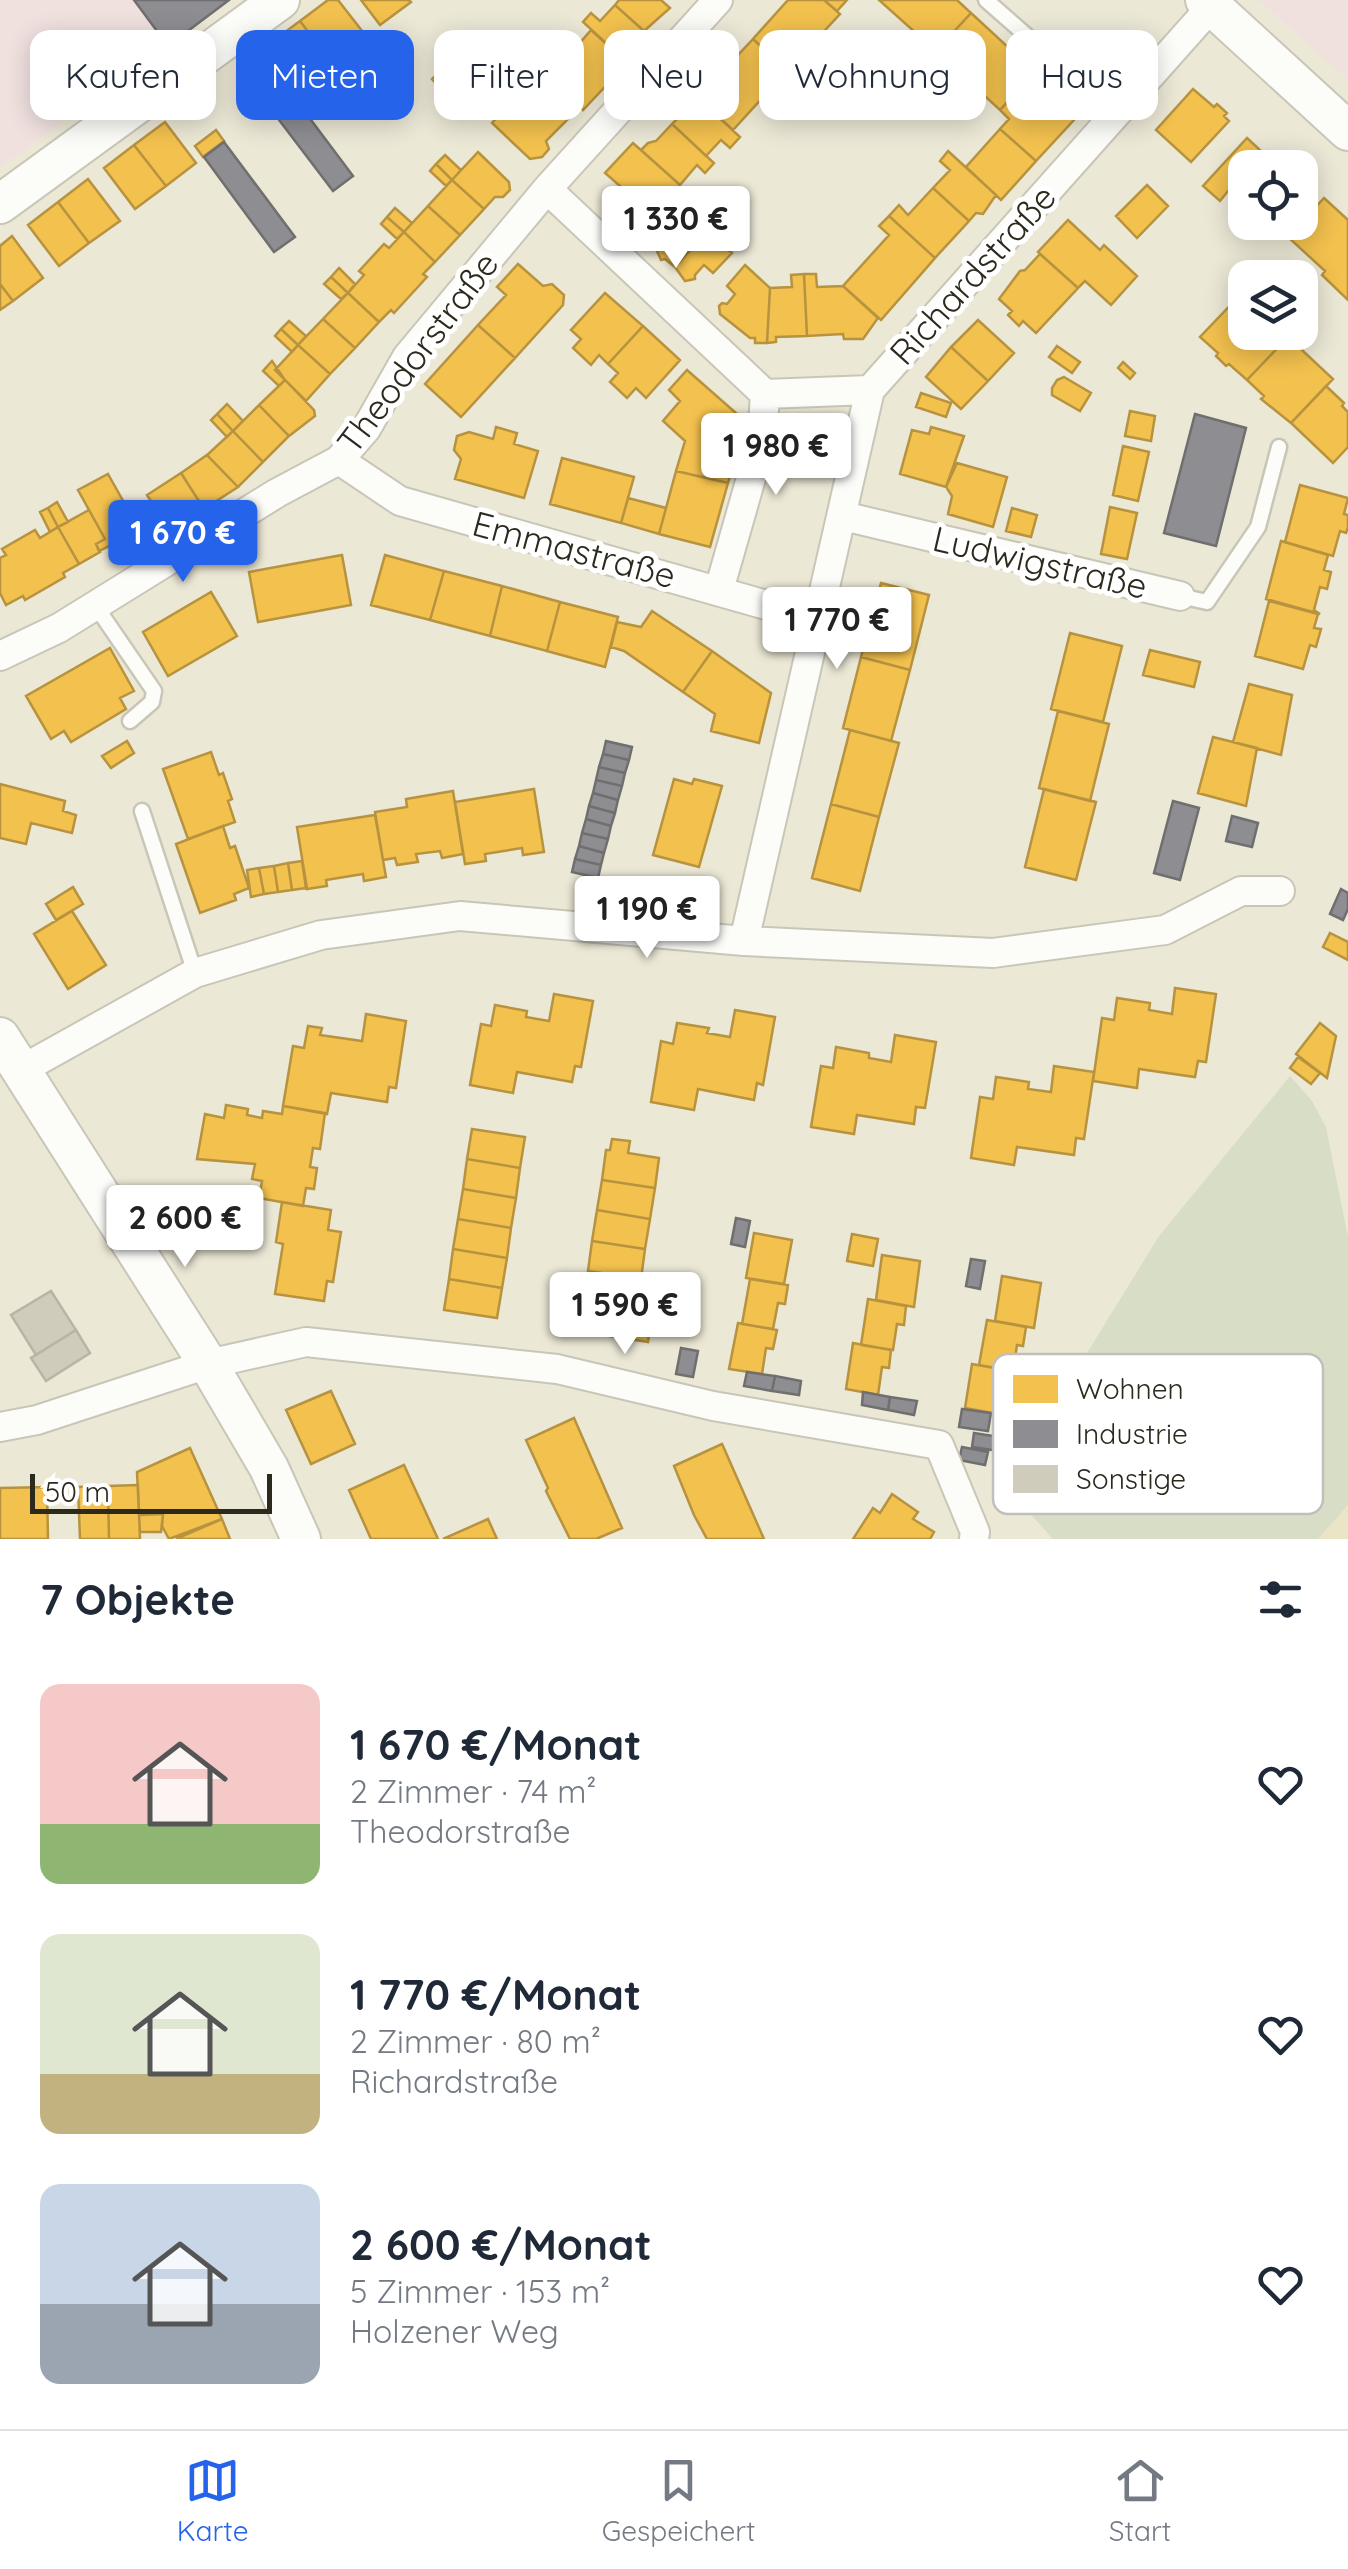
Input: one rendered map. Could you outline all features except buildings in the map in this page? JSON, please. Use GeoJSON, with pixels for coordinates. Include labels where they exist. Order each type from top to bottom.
{"type":"FeatureCollection","features":[{"type":"Feature","properties":{"kind":"main road"},"geometry":{"type":"LineString","coordinates":[[0,204],[280,0]]}},
{"type":"Feature","properties":{"kind":"main road"},"geometry":{"type":"LineString","coordinates":[[1209,3],[1348,131]]}},
{"type":"Feature","properties":{"kind":"main road"},"geometry":{"type":"LineString","coordinates":[[0,1037],[208,1364],[270,1468],[301,1539]]}},
{"type":"Feature","properties":{"kind":"street","name":"Theodorstraße"},"geometry":{"type":"LineString","coordinates":[[0,656],[59,628],[278,492],[339,460],[366,429],[407,356],[547,189],[718,0]]}},
{"type":"Feature","properties":{"kind":"street","name":"Richardstraße"},"geometry":{"type":"LineString","coordinates":[[744,941],[870,390],[1209,3]]}},
{"type":"Feature","properties":{"kind":"street"},"geometry":{"type":"LineString","coordinates":[[547,189],[765,394],[870,390]]}},
{"type":"Feature","properties":{"kind":"street"},"geometry":{"type":"LineString","coordinates":[[719,590],[762,440],[765,394]]}},
{"type":"Feature","properties":{"kind":"street","name":"Emmastraße"},"geometry":{"type":"LineString","coordinates":[[339,460],[400,502],[819,620]]}},
{"type":"Feature","properties":{"kind":"street","name":"Ludwigstraße"},"geometry":{"type":"LineString","coordinates":[[842,516],[1180,596]]}},
{"type":"Feature","properties":{"kind":"street"},"geometry":{"type":"LineString","coordinates":[[20,1070],[195,974],[321,934],[460,916],[744,941],[993,953],[1165,930],[1241,891],[1280,891]]}},
{"type":"Feature","properties":{"kind":"street"},"geometry":{"type":"LineString","coordinates":[[0,1427],[37,1420],[208,1364],[306,1342],[538,1367],[712,1406],[939,1445],[971,1527]]}},
{"type":"Feature","properties":{"kind":"lane"},"geometry":{"type":"LineString","coordinates":[[986,0],[1020,30]]}},
{"type":"Feature","properties":{"kind":"lane"},"geometry":{"type":"LineString","coordinates":[[1180,596],[1208,602],[1258,527],[1279,447]]}},
{"type":"Feature","properties":{"kind":"lane"},"geometry":{"type":"LineString","coordinates":[[95,605],[154,691],[152,702],[130,721]]}},
{"type":"Feature","properties":{"kind":"lane"},"geometry":{"type":"LineString","coordinates":[[142,811],[195,974]]}},
{"type":"Feature","properties":{"kind":"shaded area"},"geometry":{"type":"Polygon","coordinates":[[[0,0],[224,0],[184,30],[30,30],[30,120],[64,120],[0,168],[0,0]]]}},
{"type":"Feature","properties":{"kind":"shaded area"},"geometry":{"type":"Polygon","coordinates":[[[1259,0],[1348,0],[1348,80],[1259,0]]]}},
{"type":"Feature","properties":{"kind":"shaded area"},"geometry":{"type":"Polygon","coordinates":[[[1348,1506],[1348,1539],[1317,1539],[1348,1506]]]}},
{"type":"Feature","properties":{"kind":"green space"},"geometry":{"type":"Polygon","coordinates":[[[1290,1076],[1312,1101],[1326,1127],[1348,1237],[1348,1505],[1318,1539],[1053,1539],[1030,1514],[1323,1514],[1323,1354],[1086,1354],[1159,1236],[1290,1076]]]}}]}
